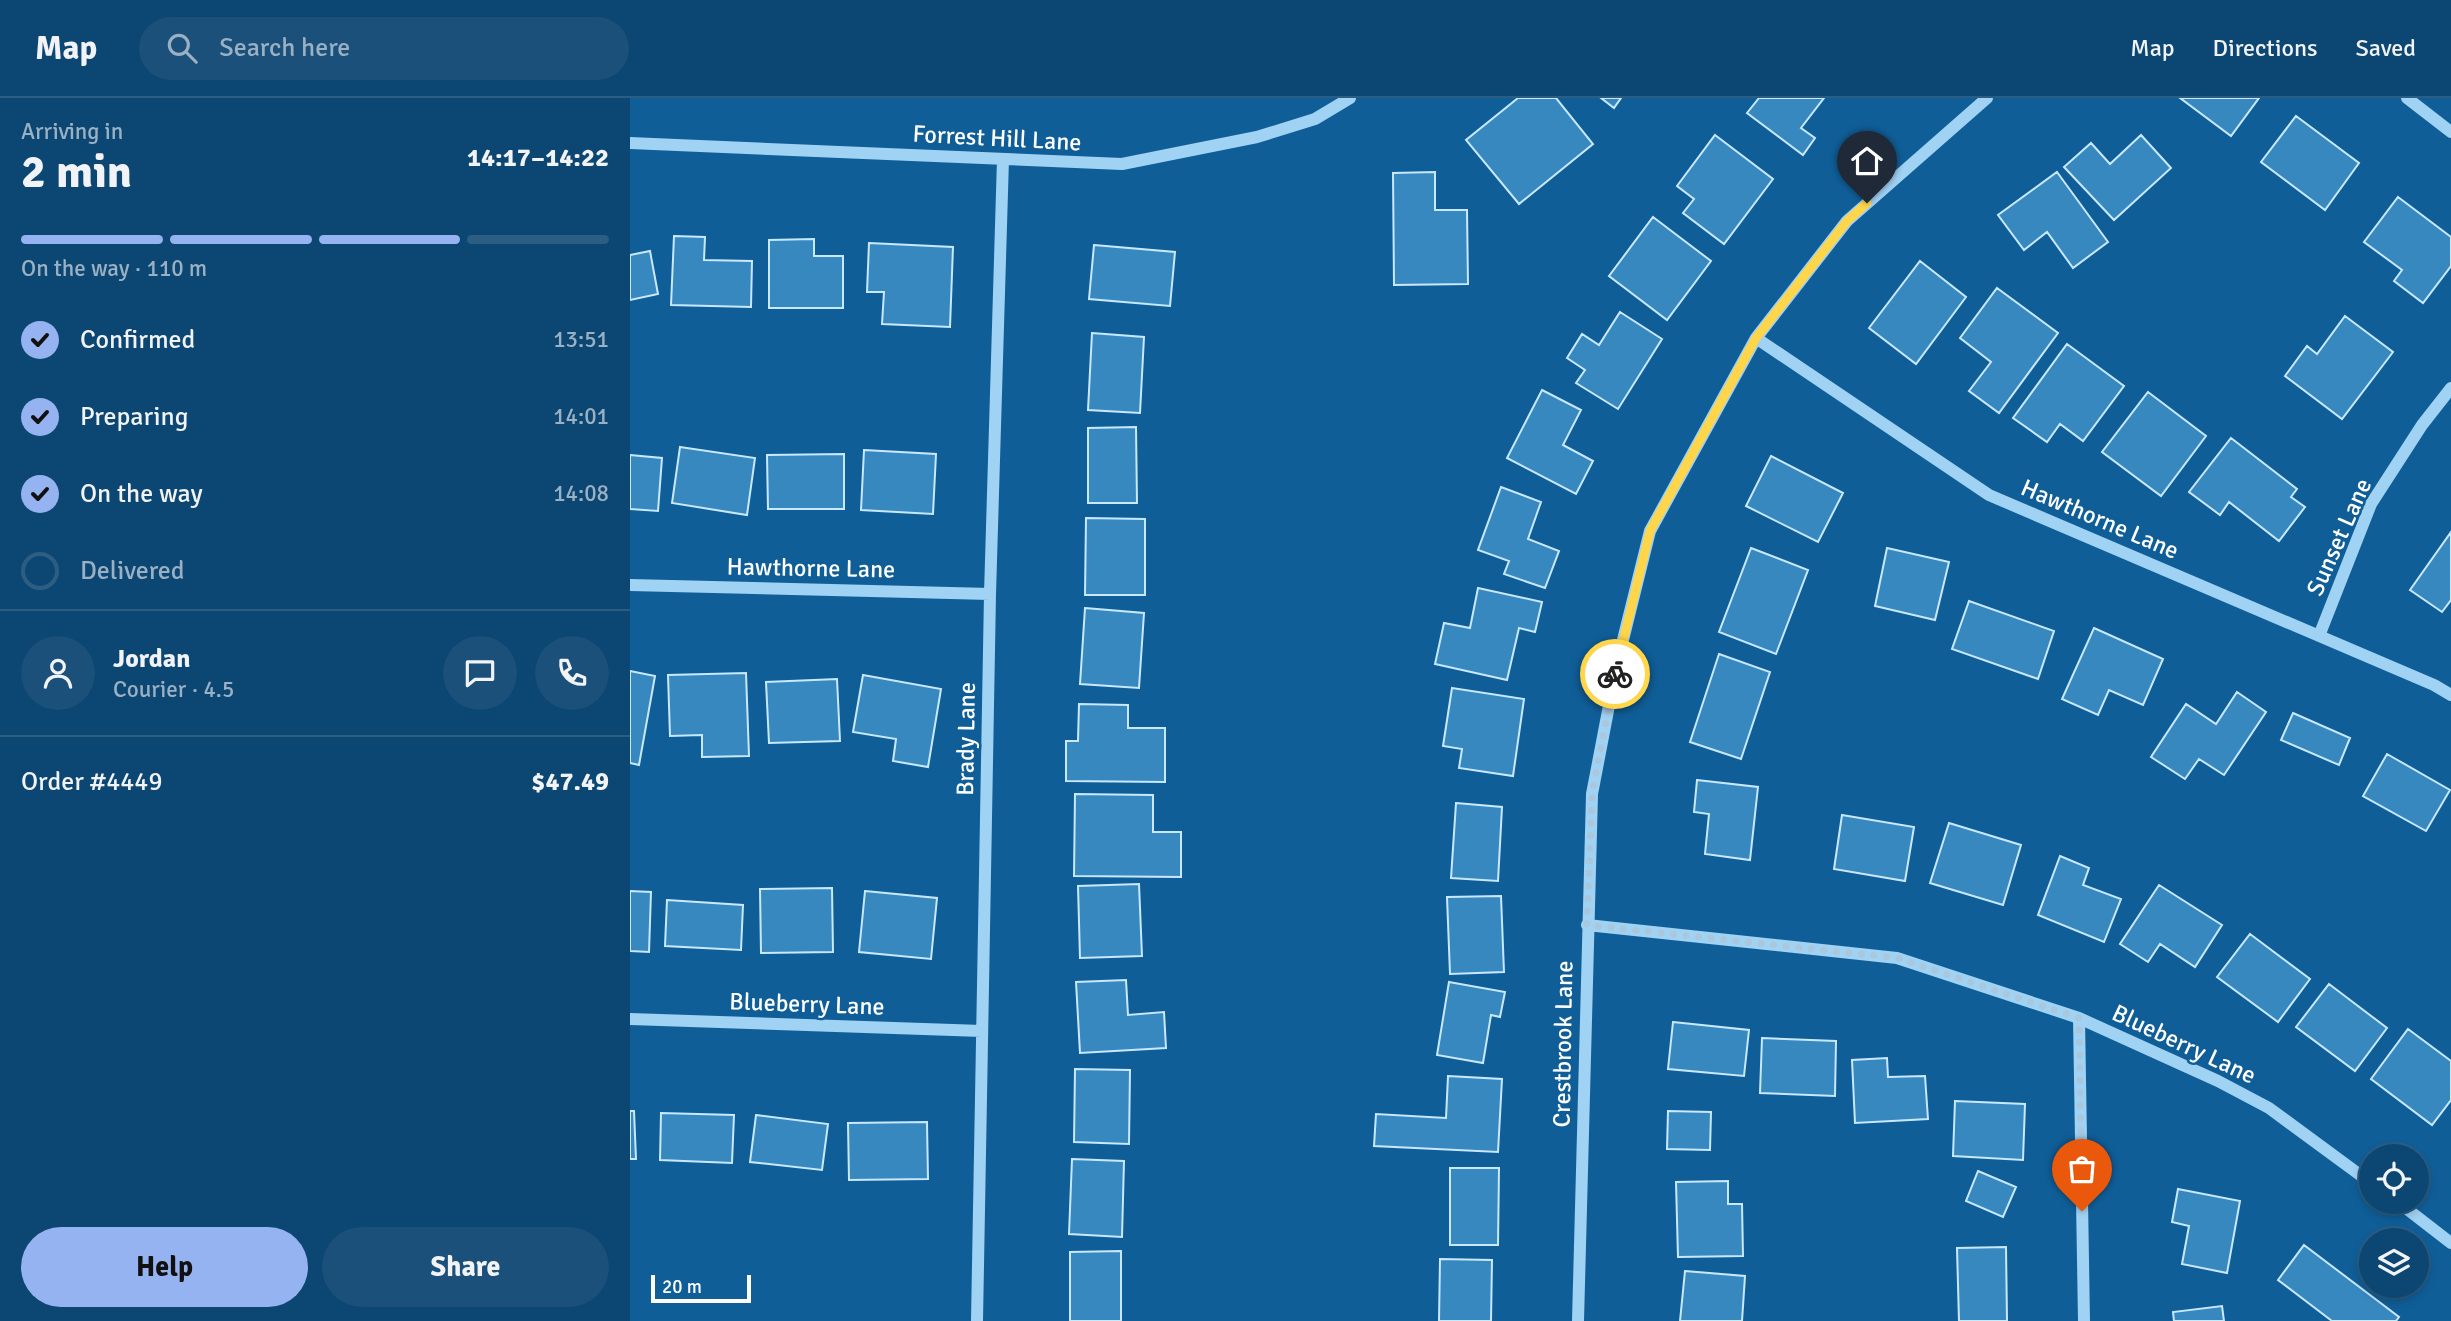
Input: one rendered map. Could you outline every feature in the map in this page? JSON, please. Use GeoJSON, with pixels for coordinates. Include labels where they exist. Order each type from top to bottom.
{"type":"FeatureCollection","features":[{"type":"Feature","properties":{"kind":"street","name":"Forrest Hill Lane"},"geometry":{"type":"LineString","coordinates":[[630,143],[1122,164],[1257,137],[1315,119],[1350,98]]}},
{"type":"Feature","properties":{"kind":"street","name":"Crestbrook Lane"},"geometry":{"type":"LineString","coordinates":[[1578,1321],[1592,794],[1617,664],[1650,531],[1756,338],[1847,221],[1987,98]]}},
{"type":"Feature","properties":{"kind":"street"},"geometry":{"type":"LineString","coordinates":[[2407,98],[2451,132]]}},
{"type":"Feature","properties":{"kind":"street","name":"Brady Lane"},"geometry":{"type":"LineString","coordinates":[[977,1321],[990,594],[1003,159]]}},
{"type":"Feature","properties":{"kind":"street","name":"Hawthorne Lane"},"geometry":{"type":"LineString","coordinates":[[1756,338],[1989,495],[2434,685],[2451,695]]}},
{"type":"Feature","properties":{"kind":"street","name":"Sunset Lane"},"geometry":{"type":"LineString","coordinates":[[2319,636],[2371,504],[2422,425],[2451,388]]}},
{"type":"Feature","properties":{"kind":"street","name":"Hawthorne Lane"},"geometry":{"type":"LineString","coordinates":[[630,584],[990,594]]}},
{"type":"Feature","properties":{"kind":"street","name":"Blueberry Lane"},"geometry":{"type":"LineString","coordinates":[[1587,925],[1897,958],[2079,1018],[2218,1081],[2269,1108],[2359,1174]]}},
{"type":"Feature","properties":{"kind":"street"},"geometry":{"type":"LineString","coordinates":[[2079,1018],[2084,1321]]}},
{"type":"Feature","properties":{"kind":"street","name":"Blueberry Lane"},"geometry":{"type":"LineString","coordinates":[[630,1019],[982,1031]]}},
{"type":"Feature","properties":{"kind":"street"},"geometry":{"type":"LineString","coordinates":[[2414,1214],[2451,1243]]}},
{"type":"Feature","properties":{"kind":"building"},"geometry":{"type":"Polygon","coordinates":[[[1518,98],[1556,98],[1593,144],[1519,204],[1466,140],[1518,98]]]}},
{"type":"Feature","properties":{"kind":"building"},"geometry":{"type":"Polygon","coordinates":[[[1601,98],[1621,98],[1614,108],[1601,98]]]}},
{"type":"Feature","properties":{"kind":"building"},"geometry":{"type":"Polygon","coordinates":[[[1759,98],[1824,98],[1801,128],[1815,138],[1803,155],[1747,113],[1759,98]]]}},
{"type":"Feature","properties":{"kind":"building"},"geometry":{"type":"Polygon","coordinates":[[[2180,98],[2259,98],[2231,136],[2180,98]]]}},
{"type":"Feature","properties":{"kind":"building"},"geometry":{"type":"Polygon","coordinates":[[[2296,116],[2359,163],[2325,210],[2261,162],[2296,116]]]}},
{"type":"Feature","properties":{"kind":"building"},"geometry":{"type":"Polygon","coordinates":[[[1715,135],[1773,179],[1724,244],[1683,213],[1694,199],[1677,186],[1715,135]]]}},
{"type":"Feature","properties":{"kind":"building"},"geometry":{"type":"Polygon","coordinates":[[[2141,135],[2171,168],[2114,220],[2064,167],[2091,143],[2110,164],[2141,135]]]}},
{"type":"Feature","properties":{"kind":"building"},"geometry":{"type":"Polygon","coordinates":[[[1435,172],[1435,210],[1467,210],[1468,284],[1394,285],[1393,173],[1435,172]]]}},
{"type":"Feature","properties":{"kind":"building"},"geometry":{"type":"Polygon","coordinates":[[[2057,172],[2108,242],[2073,268],[2047,232],[2024,250],[1998,215],[2057,172]]]}},
{"type":"Feature","properties":{"kind":"building"},"geometry":{"type":"Polygon","coordinates":[[[2398,197],[2451,237],[2451,266],[2423,303],[2394,281],[2402,270],[2364,242],[2398,197]]]}},
{"type":"Feature","properties":{"kind":"building"},"geometry":{"type":"Polygon","coordinates":[[[1653,217],[1711,261],[1667,320],[1609,276],[1653,217]]]}},
{"type":"Feature","properties":{"kind":"building"},"geometry":{"type":"Polygon","coordinates":[[[674,236],[705,237],[704,260],[752,261],[751,307],[671,305],[674,236]]]}},
{"type":"Feature","properties":{"kind":"building"},"geometry":{"type":"Polygon","coordinates":[[[814,239],[814,256],[843,256],[843,308],[769,308],[769,240],[814,239]]]}},
{"type":"Feature","properties":{"kind":"building"},"geometry":{"type":"Polygon","coordinates":[[[869,243],[953,247],[950,327],[882,324],[884,292],[867,292],[869,243]]]}},
{"type":"Feature","properties":{"kind":"building"},"geometry":{"type":"Polygon","coordinates":[[[1094,245],[1175,252],[1170,306],[1089,299],[1094,245]]]}},
{"type":"Feature","properties":{"kind":"building"},"geometry":{"type":"Polygon","coordinates":[[[650,251],[658,294],[630,300],[630,255],[650,251]]]}},
{"type":"Feature","properties":{"kind":"building"},"geometry":{"type":"Polygon","coordinates":[[[1920,261],[1966,297],[1916,364],[1869,328],[1920,261]]]}},
{"type":"Feature","properties":{"kind":"building"},"geometry":{"type":"Polygon","coordinates":[[[1997,288],[2058,333],[1999,413],[1969,391],[1991,362],[1960,338],[1997,288]]]}},
{"type":"Feature","properties":{"kind":"building"},"geometry":{"type":"Polygon","coordinates":[[[1620,312],[1662,339],[1618,409],[1576,383],[1585,370],[1567,358],[1582,334],[1599,345],[1620,312]]]}},
{"type":"Feature","properties":{"kind":"building"},"geometry":{"type":"Polygon","coordinates":[[[2345,316],[2393,352],[2342,419],[2285,376],[2307,346],[2317,354],[2345,316]]]}},
{"type":"Feature","properties":{"kind":"building"},"geometry":{"type":"Polygon","coordinates":[[[1092,333],[1144,337],[1140,413],[1088,410],[1092,333]]]}},
{"type":"Feature","properties":{"kind":"building"},"geometry":{"type":"Polygon","coordinates":[[[2067,344],[2124,386],[2083,441],[2060,424],[2047,442],[2013,418],[2067,344]]]}},
{"type":"Feature","properties":{"kind":"building"},"geometry":{"type":"Polygon","coordinates":[[[1542,390],[1581,410],[1563,445],[1593,461],[1576,494],[1507,458],[1542,390]]]}},
{"type":"Feature","properties":{"kind":"building"},"geometry":{"type":"Polygon","coordinates":[[[2148,392],[2206,436],[2161,496],[2102,452],[2148,392]]]}},
{"type":"Feature","properties":{"kind":"building"},"geometry":{"type":"Polygon","coordinates":[[[1136,427],[1137,503],[1088,503],[1088,428],[1136,427]]]}},
{"type":"Feature","properties":{"kind":"building"},"geometry":{"type":"Polygon","coordinates":[[[2231,438],[2297,489],[2291,497],[2305,507],[2279,541],[2229,502],[2220,515],[2189,492],[2231,438]]]}},
{"type":"Feature","properties":{"kind":"building"},"geometry":{"type":"Polygon","coordinates":[[[680,447],[755,458],[747,515],[672,503],[680,447]]]}},
{"type":"Feature","properties":{"kind":"building"},"geometry":{"type":"Polygon","coordinates":[[[864,450],[936,454],[933,514],[861,510],[864,450]]]}},
{"type":"Feature","properties":{"kind":"building"},"geometry":{"type":"Polygon","coordinates":[[[844,454],[844,509],[768,509],[767,455],[844,454]]]}},
{"type":"Feature","properties":{"kind":"building"},"geometry":{"type":"Polygon","coordinates":[[[630,455],[662,458],[658,511],[630,509],[630,455]]]}},
{"type":"Feature","properties":{"kind":"building"},"geometry":{"type":"Polygon","coordinates":[[[1771,456],[1843,493],[1818,542],[1746,506],[1771,456]]]}},
{"type":"Feature","properties":{"kind":"building"},"geometry":{"type":"Polygon","coordinates":[[[1501,487],[1541,502],[1528,539],[1559,551],[1545,588],[1504,574],[1509,561],[1478,550],[1501,487]]]}},
{"type":"Feature","properties":{"kind":"building"},"geometry":{"type":"Polygon","coordinates":[[[1086,518],[1145,519],[1145,595],[1085,595],[1086,518]]]}},
{"type":"Feature","properties":{"kind":"building"},"geometry":{"type":"Polygon","coordinates":[[[2451,532],[2451,600],[2442,612],[2410,590],[2451,532]]]}},
{"type":"Feature","properties":{"kind":"building"},"geometry":{"type":"Polygon","coordinates":[[[1751,548],[1808,570],[1776,654],[1719,632],[1751,548]]]}},
{"type":"Feature","properties":{"kind":"building"},"geometry":{"type":"Polygon","coordinates":[[[1887,548],[1949,562],[1935,620],[1875,606],[1887,548]]]}},
{"type":"Feature","properties":{"kind":"building"},"geometry":{"type":"Polygon","coordinates":[[[1478,588],[1542,602],[1535,632],[1519,628],[1507,680],[1435,664],[1444,623],[1470,628],[1478,588]]]}},
{"type":"Feature","properties":{"kind":"building"},"geometry":{"type":"Polygon","coordinates":[[[1969,601],[2054,631],[2038,679],[1952,649],[1969,601]]]}},
{"type":"Feature","properties":{"kind":"building"},"geometry":{"type":"Polygon","coordinates":[[[1085,608],[1144,613],[1139,688],[1080,684],[1085,608]]]}},
{"type":"Feature","properties":{"kind":"building"},"geometry":{"type":"Polygon","coordinates":[[[2094,628],[2163,659],[2143,705],[2109,690],[2098,715],[2062,699],[2094,628]]]}},
{"type":"Feature","properties":{"kind":"building"},"geometry":{"type":"Polygon","coordinates":[[[1719,654],[1770,672],[1741,759],[1690,742],[1719,654]]]}},
{"type":"Feature","properties":{"kind":"building"},"geometry":{"type":"Polygon","coordinates":[[[630,671],[655,676],[639,765],[630,763],[630,671]]]}},
{"type":"Feature","properties":{"kind":"building"},"geometry":{"type":"Polygon","coordinates":[[[746,673],[749,756],[702,757],[702,735],[670,736],[668,675],[746,673]]]}},
{"type":"Feature","properties":{"kind":"building"},"geometry":{"type":"Polygon","coordinates":[[[863,675],[941,689],[928,767],[893,761],[896,739],[853,732],[863,675]]]}},
{"type":"Feature","properties":{"kind":"building"},"geometry":{"type":"Polygon","coordinates":[[[837,679],[840,741],[769,743],[766,682],[837,679]]]}},
{"type":"Feature","properties":{"kind":"building"},"geometry":{"type":"Polygon","coordinates":[[[1452,688],[1524,699],[1513,776],[1459,768],[1462,749],[1443,746],[1452,688]]]}},
{"type":"Feature","properties":{"kind":"building"},"geometry":{"type":"Polygon","coordinates":[[[2237,692],[2266,712],[2224,775],[2199,759],[2185,779],[2151,757],[2186,704],[2216,724],[2237,692]]]}},
{"type":"Feature","properties":{"kind":"building"},"geometry":{"type":"Polygon","coordinates":[[[1079,704],[1128,705],[1128,728],[1165,728],[1165,782],[1066,781],[1066,741],[1078,741],[1079,704]]]}},
{"type":"Feature","properties":{"kind":"building"},"geometry":{"type":"Polygon","coordinates":[[[2293,713],[2350,738],[2339,765],[2281,740],[2293,713]]]}},
{"type":"Feature","properties":{"kind":"building"},"geometry":{"type":"Polygon","coordinates":[[[2387,754],[2450,790],[2426,831],[2363,796],[2387,754]]]}},
{"type":"Feature","properties":{"kind":"building"},"geometry":{"type":"Polygon","coordinates":[[[1697,780],[1758,787],[1750,860],[1705,854],[1709,814],[1694,812],[1697,780]]]}},
{"type":"Feature","properties":{"kind":"building"},"geometry":{"type":"Polygon","coordinates":[[[1075,794],[1153,795],[1153,832],[1181,832],[1181,877],[1074,876],[1075,794]]]}},
{"type":"Feature","properties":{"kind":"building"},"geometry":{"type":"Polygon","coordinates":[[[1456,803],[1502,807],[1498,881],[1451,878],[1456,803]]]}},
{"type":"Feature","properties":{"kind":"building"},"geometry":{"type":"Polygon","coordinates":[[[1842,815],[1914,827],[1905,881],[1834,869],[1842,815]]]}},
{"type":"Feature","properties":{"kind":"building"},"geometry":{"type":"Polygon","coordinates":[[[1949,823],[2021,845],[2003,905],[1930,883],[1949,823]]]}},
{"type":"Feature","properties":{"kind":"building"},"geometry":{"type":"Polygon","coordinates":[[[2060,856],[2089,868],[2083,885],[2121,899],[2104,942],[2038,915],[2060,856]]]}},
{"type":"Feature","properties":{"kind":"building"},"geometry":{"type":"Polygon","coordinates":[[[1139,884],[1142,956],[1080,958],[1078,886],[1139,884]]]}},
{"type":"Feature","properties":{"kind":"building"},"geometry":{"type":"Polygon","coordinates":[[[2159,885],[2222,925],[2195,967],[2160,944],[2148,962],[2120,944],[2159,885]]]}},
{"type":"Feature","properties":{"kind":"building"},"geometry":{"type":"Polygon","coordinates":[[[832,888],[833,952],[761,953],[760,889],[832,888]]]}},
{"type":"Feature","properties":{"kind":"building"},"geometry":{"type":"Polygon","coordinates":[[[630,891],[651,892],[649,952],[630,951],[630,891]]]}},
{"type":"Feature","properties":{"kind":"building"},"geometry":{"type":"Polygon","coordinates":[[[865,891],[937,898],[931,959],[859,952],[865,891]]]}},
{"type":"Feature","properties":{"kind":"building"},"geometry":{"type":"Polygon","coordinates":[[[1501,896],[1504,972],[1450,974],[1447,897],[1501,896]]]}},
{"type":"Feature","properties":{"kind":"building"},"geometry":{"type":"Polygon","coordinates":[[[667,900],[743,905],[741,950],[665,946],[667,900]]]}},
{"type":"Feature","properties":{"kind":"building"},"geometry":{"type":"Polygon","coordinates":[[[2250,934],[2310,979],[2278,1022],[2217,977],[2250,934]]]}},
{"type":"Feature","properties":{"kind":"building"},"geometry":{"type":"Polygon","coordinates":[[[1126,980],[1128,1015],[1164,1012],[1166,1048],[1080,1053],[1076,982],[1126,980]]]}},
{"type":"Feature","properties":{"kind":"building"},"geometry":{"type":"Polygon","coordinates":[[[1449,982],[1505,992],[1500,1017],[1491,1015],[1483,1063],[1437,1055],[1449,982]]]}},
{"type":"Feature","properties":{"kind":"building"},"geometry":{"type":"Polygon","coordinates":[[[2329,984],[2387,1028],[2355,1071],[2296,1027],[2329,984]]]}},
{"type":"Feature","properties":{"kind":"building"},"geometry":{"type":"Polygon","coordinates":[[[1673,1022],[1749,1030],[1744,1076],[1668,1069],[1673,1022]]]}},
{"type":"Feature","properties":{"kind":"building"},"geometry":{"type":"Polygon","coordinates":[[[2408,1029],[2451,1061],[2451,1100],[2432,1125],[2371,1079],[2408,1029]]]}},
{"type":"Feature","properties":{"kind":"building"},"geometry":{"type":"Polygon","coordinates":[[[1762,1038],[1836,1041],[1835,1096],[1760,1093],[1762,1038]]]}},
{"type":"Feature","properties":{"kind":"building"},"geometry":{"type":"Polygon","coordinates":[[[1887,1058],[1888,1077],[1925,1076],[1928,1119],[1855,1123],[1852,1060],[1887,1058]]]}},
{"type":"Feature","properties":{"kind":"building"},"geometry":{"type":"Polygon","coordinates":[[[1075,1069],[1130,1070],[1129,1144],[1074,1142],[1075,1069]]]}},
{"type":"Feature","properties":{"kind":"building"},"geometry":{"type":"Polygon","coordinates":[[[1448,1076],[1502,1079],[1498,1152],[1374,1146],[1376,1114],[1446,1118],[1448,1076]]]}},
{"type":"Feature","properties":{"kind":"building"},"geometry":{"type":"Polygon","coordinates":[[[1955,1101],[2025,1104],[2023,1160],[1953,1156],[1955,1101]]]}},
{"type":"Feature","properties":{"kind":"building"},"geometry":{"type":"Polygon","coordinates":[[[630,1111],[634,1111],[636,1159],[630,1159],[630,1111]]]}},
{"type":"Feature","properties":{"kind":"building"},"geometry":{"type":"Polygon","coordinates":[[[1668,1111],[1711,1112],[1710,1150],[1667,1149],[1668,1111]]]}},
{"type":"Feature","properties":{"kind":"building"},"geometry":{"type":"Polygon","coordinates":[[[661,1113],[734,1115],[732,1163],[660,1160],[661,1113]]]}},
{"type":"Feature","properties":{"kind":"building"},"geometry":{"type":"Polygon","coordinates":[[[756,1115],[828,1124],[822,1170],[750,1162],[756,1115]]]}},
{"type":"Feature","properties":{"kind":"building"},"geometry":{"type":"Polygon","coordinates":[[[927,1122],[928,1179],[849,1180],[848,1123],[927,1122]]]}},
{"type":"Feature","properties":{"kind":"building"},"geometry":{"type":"Polygon","coordinates":[[[1072,1159],[1124,1161],[1122,1237],[1069,1234],[1072,1159]]]}},
{"type":"Feature","properties":{"kind":"building"},"geometry":{"type":"Polygon","coordinates":[[[1450,1168],[1499,1168],[1498,1245],[1450,1245],[1450,1168]]]}},
{"type":"Feature","properties":{"kind":"building"},"geometry":{"type":"Polygon","coordinates":[[[1978,1171],[2016,1187],[2003,1217],[1966,1201],[1978,1171]]]}},
{"type":"Feature","properties":{"kind":"building"},"geometry":{"type":"Polygon","coordinates":[[[1728,1181],[1728,1204],[1742,1204],[1743,1256],[1678,1257],[1676,1182],[1728,1181]]]}},
{"type":"Feature","properties":{"kind":"building"},"geometry":{"type":"Polygon","coordinates":[[[2178,1189],[2240,1201],[2227,1273],[2182,1264],[2189,1226],[2172,1222],[2178,1189]]]}},
{"type":"Feature","properties":{"kind":"building"},"geometry":{"type":"Polygon","coordinates":[[[2304,1245],[2359,1287],[2359,1298],[2374,1298],[2399,1317],[2396,1321],[2332,1321],[2278,1280],[2304,1245]]]}},
{"type":"Feature","properties":{"kind":"building"},"geometry":{"type":"Polygon","coordinates":[[[2006,1247],[2007,1321],[1959,1321],[1957,1248],[2006,1247]]]}},
{"type":"Feature","properties":{"kind":"building"},"geometry":{"type":"Polygon","coordinates":[[[1121,1251],[1121,1321],[1070,1321],[1070,1252],[1121,1251]]]}},
{"type":"Feature","properties":{"kind":"building"},"geometry":{"type":"Polygon","coordinates":[[[1440,1259],[1492,1260],[1491,1321],[1439,1321],[1440,1259]]]}},
{"type":"Feature","properties":{"kind":"building"},"geometry":{"type":"Polygon","coordinates":[[[1685,1271],[1745,1276],[1742,1321],[1680,1321],[1685,1271]]]}},
{"type":"Feature","properties":{"kind":"building"},"geometry":{"type":"Polygon","coordinates":[[[2222,1306],[2224,1321],[2174,1321],[2173,1312],[2222,1306]]]}},
{"type":"Feature","properties":{"kind":"way so far"},"geometry":{"type":"LineString","coordinates":[[1615,674],[1592,794],[1587,925],[1897,958],[2079,1018],[2082,1211]]}},
{"type":"Feature","properties":{"kind":"route"},"geometry":{"type":"LineString","coordinates":[[1615,674],[1650,531],[1756,338],[1847,221],[1867,203]]}}]}
